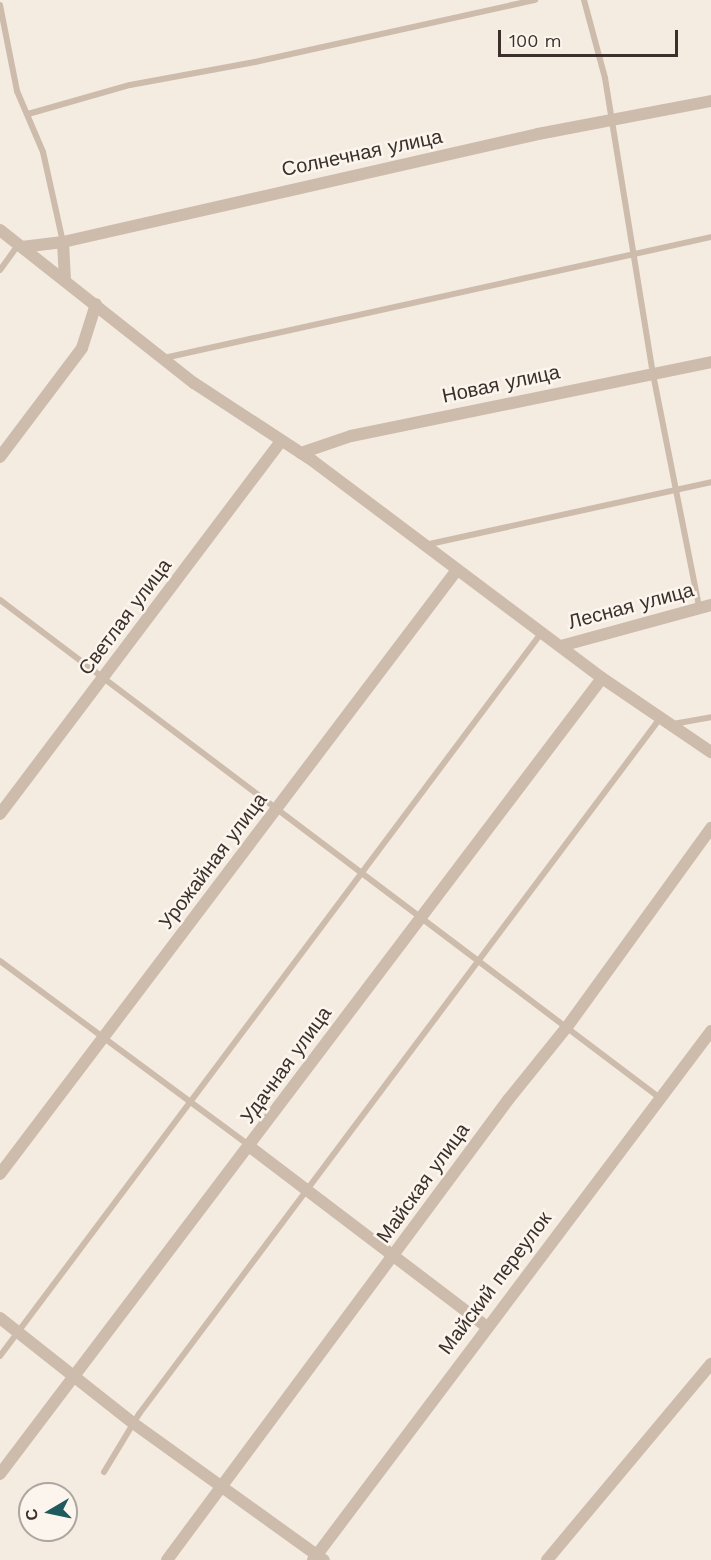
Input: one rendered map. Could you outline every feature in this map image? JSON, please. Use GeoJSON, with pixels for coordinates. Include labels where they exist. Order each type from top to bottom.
{"type":"FeatureCollection","features":[{"type":"Feature","properties":{"kind":"street","name":"Солнечная улица"},"geometry":{"type":"LineString","coordinates":[[21,246],[63,242],[251,197],[711,101]]}},
{"type":"Feature","properties":{"kind":"street"},"geometry":{"type":"LineString","coordinates":[[0,230],[163,358],[280,441],[301,453],[422,546],[542,631],[602,678],[711,752]]}},
{"type":"Feature","properties":{"kind":"street"},"geometry":{"type":"LineString","coordinates":[[63,242],[65,279]]}},
{"type":"Feature","properties":{"kind":"street"},"geometry":{"type":"LineString","coordinates":[[0,457],[82,348],[96,304]]}},
{"type":"Feature","properties":{"kind":"street","name":"Новая улица"},"geometry":{"type":"LineString","coordinates":[[301,453],[351,436],[711,362]]}},
{"type":"Feature","properties":{"kind":"street","name":"Светлая улица"},"geometry":{"type":"LineString","coordinates":[[0,814],[280,441]]}},
{"type":"Feature","properties":{"kind":"street","name":"Урожайная улица"},"geometry":{"type":"LineString","coordinates":[[0,1173],[104,1040],[456,571]]}},
{"type":"Feature","properties":{"kind":"street","name":"Лесная улица"},"geometry":{"type":"LineString","coordinates":[[561,646],[705,606]]}},
{"type":"Feature","properties":{"kind":"street","name":"Удачная улица"},"geometry":{"type":"LineString","coordinates":[[0,1474],[250,1147],[602,678]]}},
{"type":"Feature","properties":{"kind":"street","name":"Майская улица"},"geometry":{"type":"LineString","coordinates":[[167,1560],[508,1100],[567,1027],[711,828]]}},
{"type":"Feature","properties":{"kind":"street","name":"Майский переулок"},"geometry":{"type":"LineString","coordinates":[[318,1558],[487,1327],[711,1031]]}},
{"type":"Feature","properties":{"kind":"street"},"geometry":{"type":"LineString","coordinates":[[250,1147],[487,1327]]}},
{"type":"Feature","properties":{"kind":"street"},"geometry":{"type":"LineString","coordinates":[[0,1318],[133,1423],[318,1558]]}},
{"type":"Feature","properties":{"kind":"street"},"geometry":{"type":"LineString","coordinates":[[547,1560],[711,1364]]}},
{"type":"Feature","properties":{"kind":"lane"},"geometry":{"type":"LineString","coordinates":[[28,114],[130,85],[243,65],[534,0]]}},
{"type":"Feature","properties":{"kind":"lane"},"geometry":{"type":"LineString","coordinates":[[584,0],[612,120],[653,374],[675,490],[705,606]]}},
{"type":"Feature","properties":{"kind":"lane"},"geometry":{"type":"LineString","coordinates":[[0,5],[16,91],[28,114],[45,160],[63,242]]}},
{"type":"Feature","properties":{"kind":"lane"},"geometry":{"type":"LineString","coordinates":[[163,358],[711,237]]}},
{"type":"Feature","properties":{"kind":"lane"},"geometry":{"type":"LineString","coordinates":[[0,270],[21,246]]}},
{"type":"Feature","properties":{"kind":"lane"},"geometry":{"type":"LineString","coordinates":[[422,546],[711,482]]}},
{"type":"Feature","properties":{"kind":"lane"},"geometry":{"type":"LineString","coordinates":[[0,600],[660,1098]]}},
{"type":"Feature","properties":{"kind":"lane"},"geometry":{"type":"LineString","coordinates":[[0,1356],[364,874],[542,631]]}},
{"type":"Feature","properties":{"kind":"lane"},"geometry":{"type":"LineString","coordinates":[[104,1472],[133,1423],[480,962],[666,721],[711,717]]}},
{"type":"Feature","properties":{"kind":"lane"},"geometry":{"type":"LineString","coordinates":[[0,961],[189,1104],[250,1147]]}}]}
